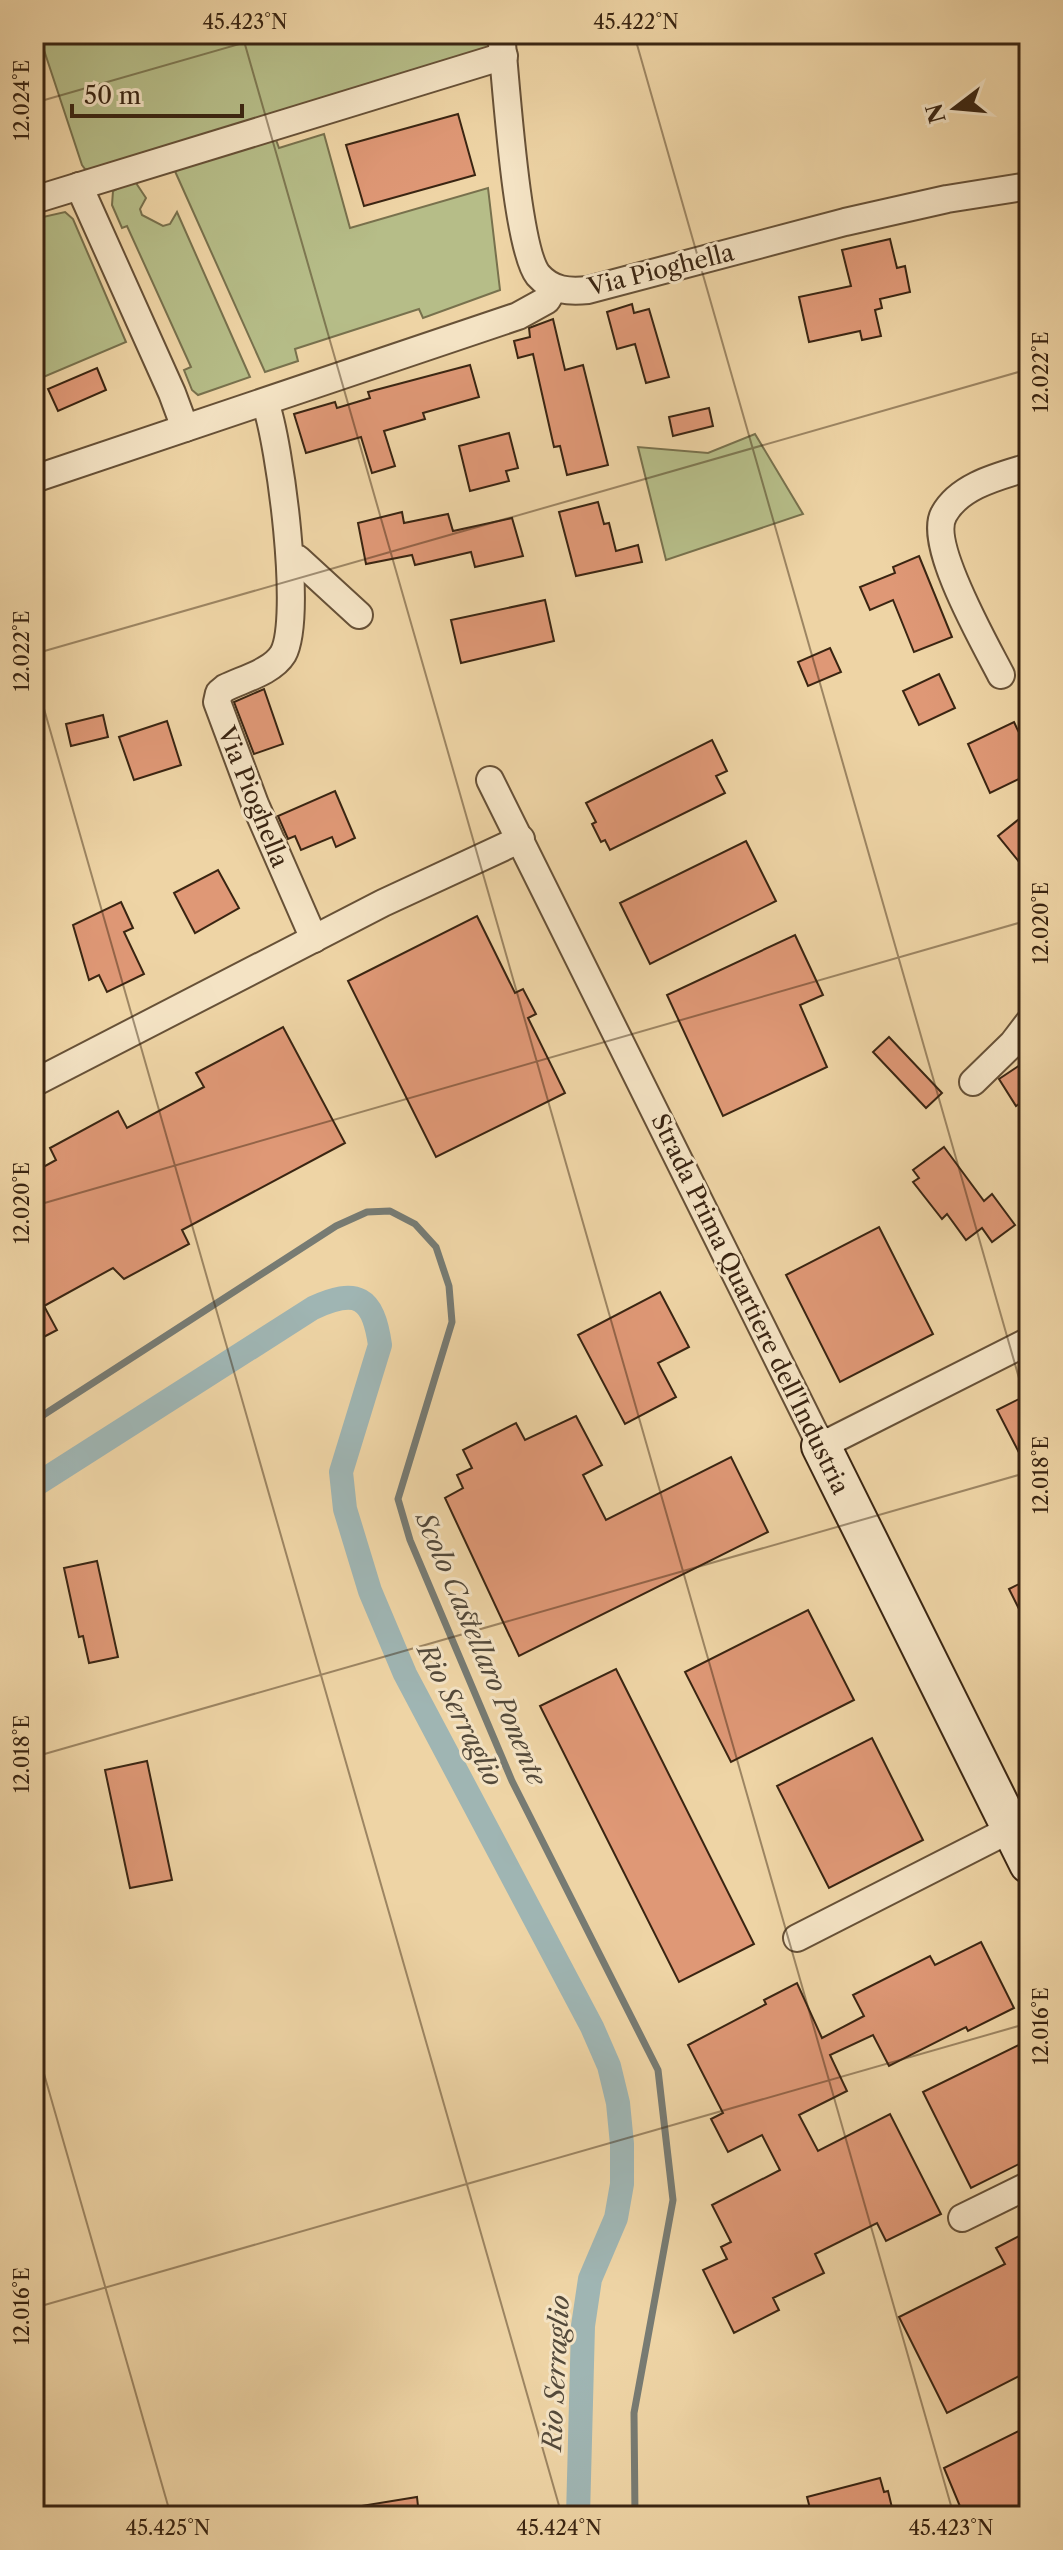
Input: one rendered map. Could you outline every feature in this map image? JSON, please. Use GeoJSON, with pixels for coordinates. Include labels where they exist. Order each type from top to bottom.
{"type":"FeatureCollection","features":[{"type":"Feature","properties":{"kind":"street"},"geometry":{"type":"LineString","coordinates":[[34,200],[502,45],[524,236],[536,272],[554,288]]}},
{"type":"Feature","properties":{"kind":"street"},"geometry":{"type":"LineString","coordinates":[[79,186],[185,428]]}},
{"type":"Feature","properties":{"kind":"street","name":"Via Pioghella"},"geometry":{"type":"LineString","coordinates":[[34,479],[518,316],[547,300],[554,288],[570,292],[588,290],[845,222],[947,199],[1029,186]]}},
{"type":"Feature","properties":{"kind":"street","name":"Via Pioghella"},"geometry":{"type":"LineString","coordinates":[[265,402],[285,511],[290,558],[288,636],[281,657],[269,667],[225,688],[219,693],[217,702],[255,804],[314,939]]}},
{"type":"Feature","properties":{"kind":"street"},"geometry":{"type":"LineString","coordinates":[[1001,675],[948,565],[939,528],[942,516],[963,494],[980,484],[1029,467]]}},
{"type":"Feature","properties":{"kind":"street"},"geometry":{"type":"LineString","coordinates":[[290,558],[298,559],[359,615]]}},
{"type":"Feature","properties":{"kind":"street","name":"Strada Prima Quartiere dell'Industria"},"geometry":{"type":"LineString","coordinates":[[490,780],[1029,1864]]}},
{"type":"Feature","properties":{"kind":"street"},"geometry":{"type":"LineString","coordinates":[[34,1083],[314,939],[521,839]]}},
{"type":"Feature","properties":{"kind":"street"},"geometry":{"type":"LineString","coordinates":[[973,1082],[1013,1043],[1029,1022]]}},
{"type":"Feature","properties":{"kind":"street"},"geometry":{"type":"LineString","coordinates":[[821,1446],[1029,1341]]}},
{"type":"Feature","properties":{"kind":"street"},"geometry":{"type":"LineString","coordinates":[[797,1938],[1011,1829]]}},
{"type":"Feature","properties":{"kind":"street"},"geometry":{"type":"LineString","coordinates":[[962,2218],[1029,2185]]}},
{"type":"Feature","properties":{"kind":"green space"},"geometry":{"type":"Polygon","coordinates":[[[491,34],[488,48],[95,171],[82,165],[39,35],[491,34]]]}},
{"type":"Feature","properties":{"kind":"green space"},"geometry":{"type":"Polygon","coordinates":[[[324,134],[350,228],[488,188],[500,290],[423,318],[419,309],[295,349],[298,361],[265,372],[174,169],[275,137],[279,148],[324,134]]]}},
{"type":"Feature","properties":{"kind":"green space"},"geometry":{"type":"Polygon","coordinates":[[[134,180],[146,198],[140,209],[142,215],[163,226],[170,224],[177,212],[250,377],[198,395],[192,390],[184,370],[191,367],[127,226],[122,228],[112,205],[113,191],[134,180]]]}},
{"type":"Feature","properties":{"kind":"green space"},"geometry":{"type":"Polygon","coordinates":[[[65,212],[73,219],[126,342],[34,381],[34,219],[65,212]]]}},
{"type":"Feature","properties":{"kind":"green space"},"geometry":{"type":"Polygon","coordinates":[[[755,434],[803,514],[666,560],[638,447],[708,453],[755,434]]]}},
{"type":"Feature","properties":{"kind":"building"},"geometry":{"type":"Polygon","coordinates":[[[458,114],[475,175],[364,206],[346,145],[458,114]]]}},
{"type":"Feature","properties":{"kind":"building"},"geometry":{"type":"Polygon","coordinates":[[[890,239],[897,268],[905,266],[910,292],[880,299],[882,308],[875,310],[881,336],[862,340],[860,331],[809,342],[799,297],[851,286],[842,250],[890,239]]]}},
{"type":"Feature","properties":{"kind":"building"},"geometry":{"type":"Polygon","coordinates":[[[632,304],[634,313],[649,309],[669,377],[646,383],[635,344],[617,349],[607,312],[632,304]]]}},
{"type":"Feature","properties":{"kind":"building"},"geometry":{"type":"Polygon","coordinates":[[[553,319],[565,370],[583,365],[608,465],[567,475],[560,446],[554,447],[533,354],[518,358],[514,341],[530,337],[529,328],[553,319]]]}},
{"type":"Feature","properties":{"kind":"building"},"geometry":{"type":"Polygon","coordinates":[[[470,365],[479,397],[423,413],[425,419],[384,431],[395,466],[372,473],[361,437],[306,453],[294,414],[335,402],[337,408],[370,398],[368,392],[470,365]]]}},
{"type":"Feature","properties":{"kind":"building"},"geometry":{"type":"Polygon","coordinates":[[[97,368],[106,390],[58,411],[48,389],[97,368]]]}},
{"type":"Feature","properties":{"kind":"building"},"geometry":{"type":"Polygon","coordinates":[[[709,408],[713,426],[673,436],[669,417],[709,408]]]}},
{"type":"Feature","properties":{"kind":"building"},"geometry":{"type":"Polygon","coordinates":[[[509,433],[518,468],[506,471],[509,481],[470,491],[459,446],[509,433]]]}},
{"type":"Feature","properties":{"kind":"building"},"geometry":{"type":"Polygon","coordinates":[[[598,502],[604,524],[609,523],[616,551],[638,545],[642,562],[576,576],[559,512],[598,502]]]}},
{"type":"Feature","properties":{"kind":"building"},"geometry":{"type":"Polygon","coordinates":[[[402,512],[404,523],[448,514],[453,531],[512,518],[523,556],[475,567],[471,552],[415,565],[412,555],[366,564],[358,523],[402,512]]]}},
{"type":"Feature","properties":{"kind":"building"},"geometry":{"type":"Polygon","coordinates":[[[919,556],[952,637],[914,652],[893,600],[870,610],[860,587],[895,573],[893,567],[919,556]]]}},
{"type":"Feature","properties":{"kind":"building"},"geometry":{"type":"Polygon","coordinates":[[[545,600],[554,641],[461,663],[451,620],[545,600]]]}},
{"type":"Feature","properties":{"kind":"building"},"geometry":{"type":"Polygon","coordinates":[[[830,648],[841,672],[808,686],[798,662],[830,648]]]}},
{"type":"Feature","properties":{"kind":"building"},"geometry":{"type":"Polygon","coordinates":[[[939,674],[955,708],[919,725],[903,691],[939,674]]]}},
{"type":"Feature","properties":{"kind":"building"},"geometry":{"type":"Polygon","coordinates":[[[264,689],[283,744],[254,754],[234,702],[264,689]]]}},
{"type":"Feature","properties":{"kind":"building"},"geometry":{"type":"Polygon","coordinates":[[[103,715],[108,737],[71,746],[66,724],[103,715]]]}},
{"type":"Feature","properties":{"kind":"building"},"geometry":{"type":"Polygon","coordinates":[[[167,721],[181,765],[134,780],[119,737],[167,721]]]}},
{"type":"Feature","properties":{"kind":"building"},"geometry":{"type":"Polygon","coordinates":[[[1014,722],[1029,754],[1029,774],[990,793],[968,744],[1014,722]]]}},
{"type":"Feature","properties":{"kind":"building"},"geometry":{"type":"Polygon","coordinates":[[[712,740],[727,771],[716,776],[725,793],[610,850],[605,840],[601,842],[592,824],[596,822],[586,803],[712,740]]]}},
{"type":"Feature","properties":{"kind":"building"},"geometry":{"type":"Polygon","coordinates":[[[335,791],[355,838],[336,847],[332,837],[301,850],[295,836],[288,839],[278,816],[335,791]]]}},
{"type":"Feature","properties":{"kind":"building"},"geometry":{"type":"Polygon","coordinates":[[[1029,811],[1029,874],[998,836],[1029,811]]]}},
{"type":"Feature","properties":{"kind":"building"},"geometry":{"type":"Polygon","coordinates":[[[746,841],[776,901],[650,964],[620,903],[746,841]]]}},
{"type":"Feature","properties":{"kind":"building"},"geometry":{"type":"Polygon","coordinates":[[[218,870],[239,908],[195,933],[174,893],[218,870]]]}},
{"type":"Feature","properties":{"kind":"building"},"geometry":{"type":"Polygon","coordinates":[[[121,902],[133,928],[124,932],[144,974],[107,992],[99,975],[89,980],[73,925],[121,902]]]}},
{"type":"Feature","properties":{"kind":"building"},"geometry":{"type":"Polygon","coordinates":[[[477,916],[515,993],[523,989],[536,1014],[528,1018],[565,1093],[436,1157],[348,981],[477,916]]]}},
{"type":"Feature","properties":{"kind":"building"},"geometry":{"type":"Polygon","coordinates":[[[795,935],[823,995],[800,1005],[827,1067],[723,1116],[667,995],[795,935]]]}},
{"type":"Feature","properties":{"kind":"building"},"geometry":{"type":"Polygon","coordinates":[[[283,1027],[345,1143],[182,1230],[189,1244],[124,1279],[113,1268],[44,1306],[57,1330],[34,1342],[34,1172],[56,1160],[50,1148],[118,1111],[127,1128],[204,1087],[196,1073],[283,1027]]]}},
{"type":"Feature","properties":{"kind":"building"},"geometry":{"type":"Polygon","coordinates":[[[889,1037],[942,1093],[926,1108],[873,1052],[889,1037]]]}},
{"type":"Feature","properties":{"kind":"building"},"geometry":{"type":"Polygon","coordinates":[[[1029,1059],[1029,1097],[1016,1106],[999,1079],[1029,1059]]]}},
{"type":"Feature","properties":{"kind":"building"},"geometry":{"type":"Polygon","coordinates":[[[944,1147],[984,1201],[992,1194],[1015,1225],[992,1242],[982,1228],[966,1240],[947,1214],[942,1219],[913,1182],[919,1178],[913,1170],[944,1147]]]}},
{"type":"Feature","properties":{"kind":"building"},"geometry":{"type":"Polygon","coordinates":[[[879,1227],[933,1334],[840,1382],[786,1275],[879,1227]]]}},
{"type":"Feature","properties":{"kind":"building"},"geometry":{"type":"Polygon","coordinates":[[[660,1292],[689,1347],[658,1363],[676,1397],[625,1424],[578,1335],[660,1292]]]}},
{"type":"Feature","properties":{"kind":"building"},"geometry":{"type":"Polygon","coordinates":[[[1029,1394],[1029,1472],[997,1410],[1029,1394]]]}},
{"type":"Feature","properties":{"kind":"building"},"geometry":{"type":"Polygon","coordinates":[[[576,1416],[602,1465],[583,1475],[606,1520],[731,1457],[768,1532],[519,1656],[445,1498],[463,1488],[457,1475],[472,1468],[463,1450],[516,1423],[525,1440],[576,1416]]]}},
{"type":"Feature","properties":{"kind":"building"},"geometry":{"type":"Polygon","coordinates":[[[97,1561],[118,1657],[89,1663],[83,1636],[79,1637],[64,1568],[97,1561]]]}},
{"type":"Feature","properties":{"kind":"building"},"geometry":{"type":"Polygon","coordinates":[[[1029,1579],[1029,1629],[1009,1589],[1029,1579]]]}},
{"type":"Feature","properties":{"kind":"building"},"geometry":{"type":"Polygon","coordinates":[[[808,1610],[854,1700],[731,1762],[685,1672],[808,1610]]]}},
{"type":"Feature","properties":{"kind":"building"},"geometry":{"type":"Polygon","coordinates":[[[616,1669],[754,1944],[679,1982],[540,1706],[616,1669]]]}},
{"type":"Feature","properties":{"kind":"building"},"geometry":{"type":"Polygon","coordinates":[[[872,1738],[923,1840],[829,1888],[777,1786],[872,1738]]]}},
{"type":"Feature","properties":{"kind":"building"},"geometry":{"type":"Polygon","coordinates":[[[147,1761],[172,1880],[130,1888],[105,1770],[147,1761]]]}},
{"type":"Feature","properties":{"kind":"building"},"geometry":{"type":"Polygon","coordinates":[[[981,1942],[1014,2008],[968,2031],[966,2027],[889,2066],[873,2035],[830,2055],[847,2091],[799,2115],[818,2151],[890,2114],[941,2214],[886,2241],[877,2223],[815,2254],[824,2273],[773,2298],[779,2310],[734,2333],[703,2270],[727,2259],[721,2247],[731,2242],[712,2205],[780,2170],[762,2135],[728,2152],[711,2119],[723,2113],[688,2045],[766,2004],[764,2000],[797,1983],[822,2038],[864,2016],[853,1995],[930,1956],[935,1965],[981,1942]]]}},
{"type":"Feature","properties":{"kind":"building"},"geometry":{"type":"Polygon","coordinates":[[[1029,2040],[1029,2159],[971,2188],[923,2092],[1029,2040]]]}},
{"type":"Feature","properties":{"kind":"building"},"geometry":{"type":"Polygon","coordinates":[[[1029,2231],[1029,2371],[947,2413],[899,2317],[1005,2264],[996,2248],[1029,2231]]]}},
{"type":"Feature","properties":{"kind":"building"},"geometry":{"type":"Polygon","coordinates":[[[1029,2426],[1029,2516],[964,2516],[944,2468],[1029,2426]]]}},
{"type":"Feature","properties":{"kind":"building"},"geometry":{"type":"Polygon","coordinates":[[[880,2478],[884,2492],[888,2491],[894,2516],[812,2516],[807,2497],[880,2478]]]}},
{"type":"Feature","properties":{"kind":"building"},"geometry":{"type":"Polygon","coordinates":[[[417,2497],[419,2516],[362,2516],[361,2506],[417,2497]]]}},
{"type":"Feature","properties":{"kind":"waterway","name":"Scolo Castellaro Ponente"},"geometry":{"type":"LineString","coordinates":[[34,1421],[336,1226],[367,1212],[390,1211],[415,1224],[436,1247],[449,1286],[452,1322],[398,1499],[410,1540],[512,1781],[658,2070],[673,2200],[634,2413],[635,2516]]}},
{"type":"Feature","properties":{"kind":"waterway","name":"Rio Serraglio"},"geometry":{"type":"LineString","coordinates":[[34,1486],[313,1308],[341,1298],[352,1298],[367,1306],[373,1316],[380,1345],[341,1472],[345,1509],[370,1591],[405,1674],[592,2027],[609,2066],[618,2103],[622,2184],[616,2218],[590,2279],[583,2326],[578,2516]]}}]}
